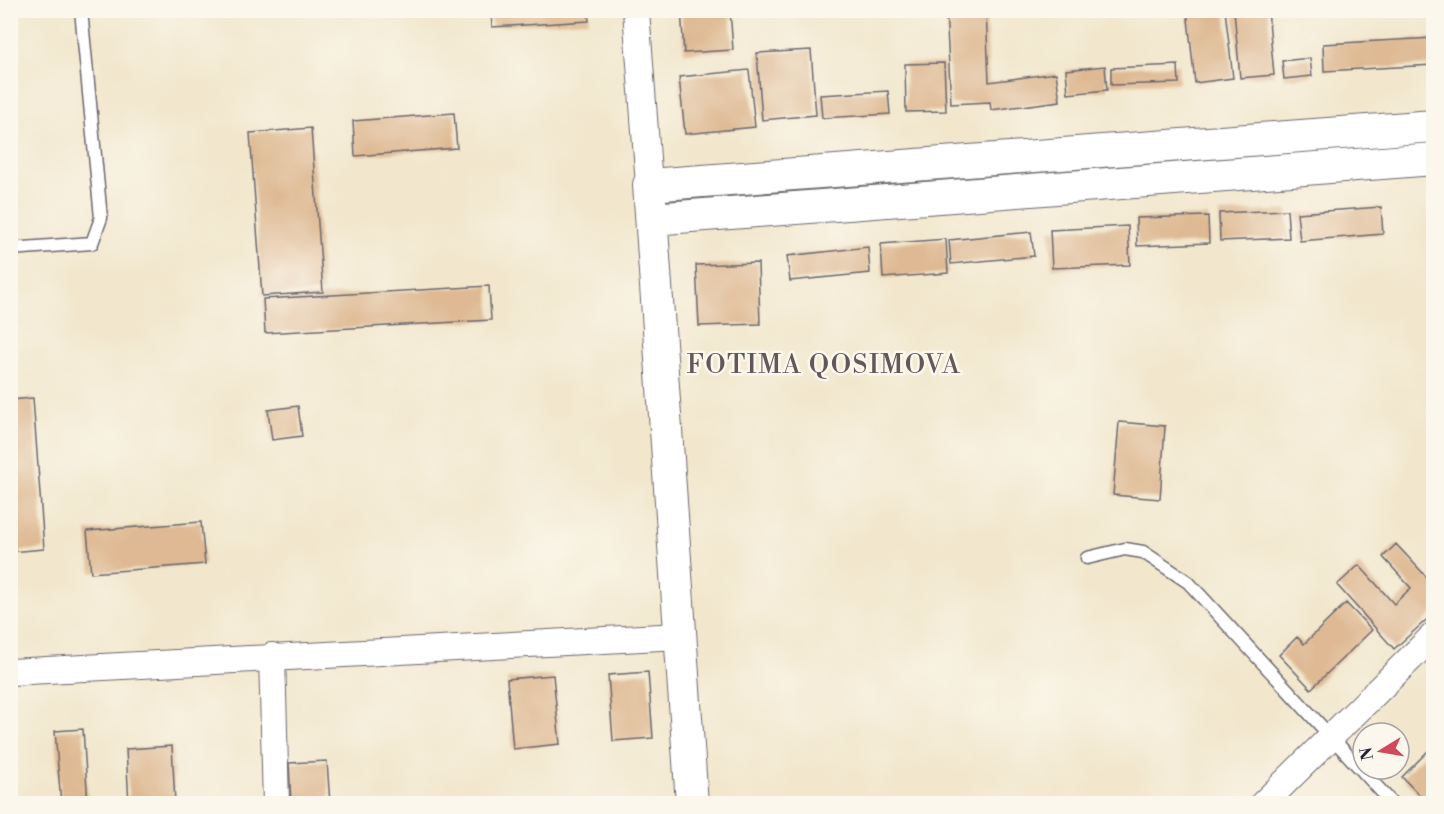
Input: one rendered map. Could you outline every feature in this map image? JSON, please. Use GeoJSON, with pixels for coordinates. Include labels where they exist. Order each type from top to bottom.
{"type":"FeatureCollection","features":[{"type":"Feature","properties":{"kind":"street"},"geometry":{"type":"LineString","coordinates":[[636,10],[692,804]]}},
{"type":"Feature","properties":{"kind":"street"},"geometry":{"type":"LineString","coordinates":[[649,185],[1434,126]]}},
{"type":"Feature","properties":{"kind":"street"},"geometry":{"type":"LineString","coordinates":[[651,219],[1434,159]]}},
{"type":"Feature","properties":{"kind":"street"},"geometry":{"type":"LineString","coordinates":[[1263,804],[1434,635]]}},
{"type":"Feature","properties":{"kind":"street"},"geometry":{"type":"LineString","coordinates":[[10,672],[272,656],[679,636]]}},
{"type":"Feature","properties":{"kind":"street"},"geometry":{"type":"LineString","coordinates":[[272,656],[276,804]]}},
{"type":"Feature","properties":{"kind":"lane"},"geometry":{"type":"LineString","coordinates":[[10,249],[92,243],[101,218],[81,10]]}},
{"type":"Feature","properties":{"kind":"lane"},"geometry":{"type":"LineString","coordinates":[[1087,558],[1125,549],[1143,552],[1188,582],[1393,804]]}},
{"type":"Feature","properties":{"kind":"building"},"geometry":{"type":"Polygon","coordinates":[[[491,10],[588,10],[589,21],[492,27],[491,10]]]}},
{"type":"Feature","properties":{"kind":"building"},"geometry":{"type":"Polygon","coordinates":[[[681,10],[730,10],[733,50],[684,53],[681,10]]]}},
{"type":"Feature","properties":{"kind":"building"},"geometry":{"type":"Polygon","coordinates":[[[946,10],[986,10],[989,82],[1056,73],[1060,101],[991,110],[990,102],[951,104],[946,10]]]}},
{"type":"Feature","properties":{"kind":"building"},"geometry":{"type":"Polygon","coordinates":[[[1187,10],[1225,10],[1233,78],[1195,83],[1187,10]]]}},
{"type":"Feature","properties":{"kind":"building"},"geometry":{"type":"Polygon","coordinates":[[[1234,10],[1268,10],[1274,75],[1240,78],[1234,10]]]}},
{"type":"Feature","properties":{"kind":"building"},"geometry":{"type":"Polygon","coordinates":[[[1434,38],[1434,65],[1324,71],[1323,44],[1434,38]]]}},
{"type":"Feature","properties":{"kind":"building"},"geometry":{"type":"Polygon","coordinates":[[[811,50],[816,115],[762,120],[757,53],[811,50]]]}},
{"type":"Feature","properties":{"kind":"building"},"geometry":{"type":"Polygon","coordinates":[[[1310,58],[1312,76],[1284,79],[1282,61],[1310,58]]]}},
{"type":"Feature","properties":{"kind":"building"},"geometry":{"type":"Polygon","coordinates":[[[944,63],[946,111],[906,112],[905,64],[944,63]]]}},
{"type":"Feature","properties":{"kind":"building"},"geometry":{"type":"Polygon","coordinates":[[[1178,65],[1179,83],[1111,85],[1111,68],[1178,65]]]}},
{"type":"Feature","properties":{"kind":"building"},"geometry":{"type":"Polygon","coordinates":[[[1105,66],[1107,90],[1068,94],[1066,70],[1105,66]]]}},
{"type":"Feature","properties":{"kind":"building"},"geometry":{"type":"Polygon","coordinates":[[[749,70],[755,127],[685,134],[679,77],[749,70]]]}},
{"type":"Feature","properties":{"kind":"building"},"geometry":{"type":"Polygon","coordinates":[[[888,91],[890,114],[822,118],[820,95],[888,91]]]}},
{"type":"Feature","properties":{"kind":"building"},"geometry":{"type":"Polygon","coordinates":[[[454,113],[457,148],[355,156],[353,121],[454,113]]]}},
{"type":"Feature","properties":{"kind":"building"},"geometry":{"type":"Polygon","coordinates":[[[311,128],[323,292],[262,296],[250,133],[311,128]]]}},
{"type":"Feature","properties":{"kind":"building"},"geometry":{"type":"Polygon","coordinates":[[[1381,207],[1383,234],[1300,241],[1297,213],[1381,207]]]}},
{"type":"Feature","properties":{"kind":"building"},"geometry":{"type":"Polygon","coordinates":[[[1287,210],[1289,238],[1220,241],[1219,213],[1287,210]]]}},
{"type":"Feature","properties":{"kind":"building"},"geometry":{"type":"Polygon","coordinates":[[[1208,216],[1209,243],[1137,246],[1136,218],[1208,216]]]}},
{"type":"Feature","properties":{"kind":"building"},"geometry":{"type":"Polygon","coordinates":[[[1128,226],[1130,265],[1052,268],[1050,230],[1128,226]]]}},
{"type":"Feature","properties":{"kind":"building"},"geometry":{"type":"Polygon","coordinates":[[[1031,232],[1034,256],[951,264],[949,240],[1031,232]]]}},
{"type":"Feature","properties":{"kind":"building"},"geometry":{"type":"Polygon","coordinates":[[[946,239],[948,273],[883,278],[881,244],[946,239]]]}},
{"type":"Feature","properties":{"kind":"building"},"geometry":{"type":"Polygon","coordinates":[[[868,247],[870,273],[790,281],[787,256],[868,247]]]}},
{"type":"Feature","properties":{"kind":"building"},"geometry":{"type":"Polygon","coordinates":[[[758,263],[760,324],[699,326],[696,265],[758,263]]]}},
{"type":"Feature","properties":{"kind":"building"},"geometry":{"type":"Polygon","coordinates":[[[489,286],[491,320],[265,333],[263,299],[489,286]]]}},
{"type":"Feature","properties":{"kind":"building"},"geometry":{"type":"Polygon","coordinates":[[[33,398],[44,549],[10,552],[10,400],[33,398]]]}},
{"type":"Feature","properties":{"kind":"building"},"geometry":{"type":"Polygon","coordinates":[[[298,406],[302,436],[272,440],[268,410],[298,406]]]}},
{"type":"Feature","properties":{"kind":"building"},"geometry":{"type":"Polygon","coordinates":[[[1119,422],[1165,426],[1160,499],[1113,495],[1119,422]]]}},
{"type":"Feature","properties":{"kind":"building"},"geometry":{"type":"Polygon","coordinates":[[[201,522],[205,564],[91,573],[87,531],[201,522]]]}},
{"type":"Feature","properties":{"kind":"building"},"geometry":{"type":"Polygon","coordinates":[[[1396,544],[1434,585],[1434,613],[1394,649],[1337,585],[1359,565],[1394,604],[1411,588],[1383,557],[1396,544]]]}},
{"type":"Feature","properties":{"kind":"building"},"geometry":{"type":"Polygon","coordinates":[[[1346,603],[1372,630],[1311,689],[1279,655],[1297,637],[1304,644],[1346,603]]]}},
{"type":"Feature","properties":{"kind":"building"},"geometry":{"type":"Polygon","coordinates":[[[648,672],[653,738],[613,741],[608,675],[648,672]]]}},
{"type":"Feature","properties":{"kind":"building"},"geometry":{"type":"Polygon","coordinates":[[[553,675],[560,744],[513,749],[507,679],[553,675]]]}},
{"type":"Feature","properties":{"kind":"building"},"geometry":{"type":"Polygon","coordinates":[[[83,729],[88,804],[61,804],[55,731],[83,729]]]}},
{"type":"Feature","properties":{"kind":"building"},"geometry":{"type":"Polygon","coordinates":[[[1434,745],[1434,804],[1428,804],[1406,781],[1411,781],[1411,768],[1434,745]]]}},
{"type":"Feature","properties":{"kind":"building"},"geometry":{"type":"Polygon","coordinates":[[[172,746],[175,803],[129,804],[126,749],[172,746]]]}},
{"type":"Feature","properties":{"kind":"building"},"geometry":{"type":"Polygon","coordinates":[[[327,761],[330,804],[291,804],[289,763],[327,761]]]}},
{"type":"Feature","properties":{"kind":"district","name":"FOTIMA QOSIMOVA"},"geometry":{"type":"Point","coordinates":[824,365]}}]}
